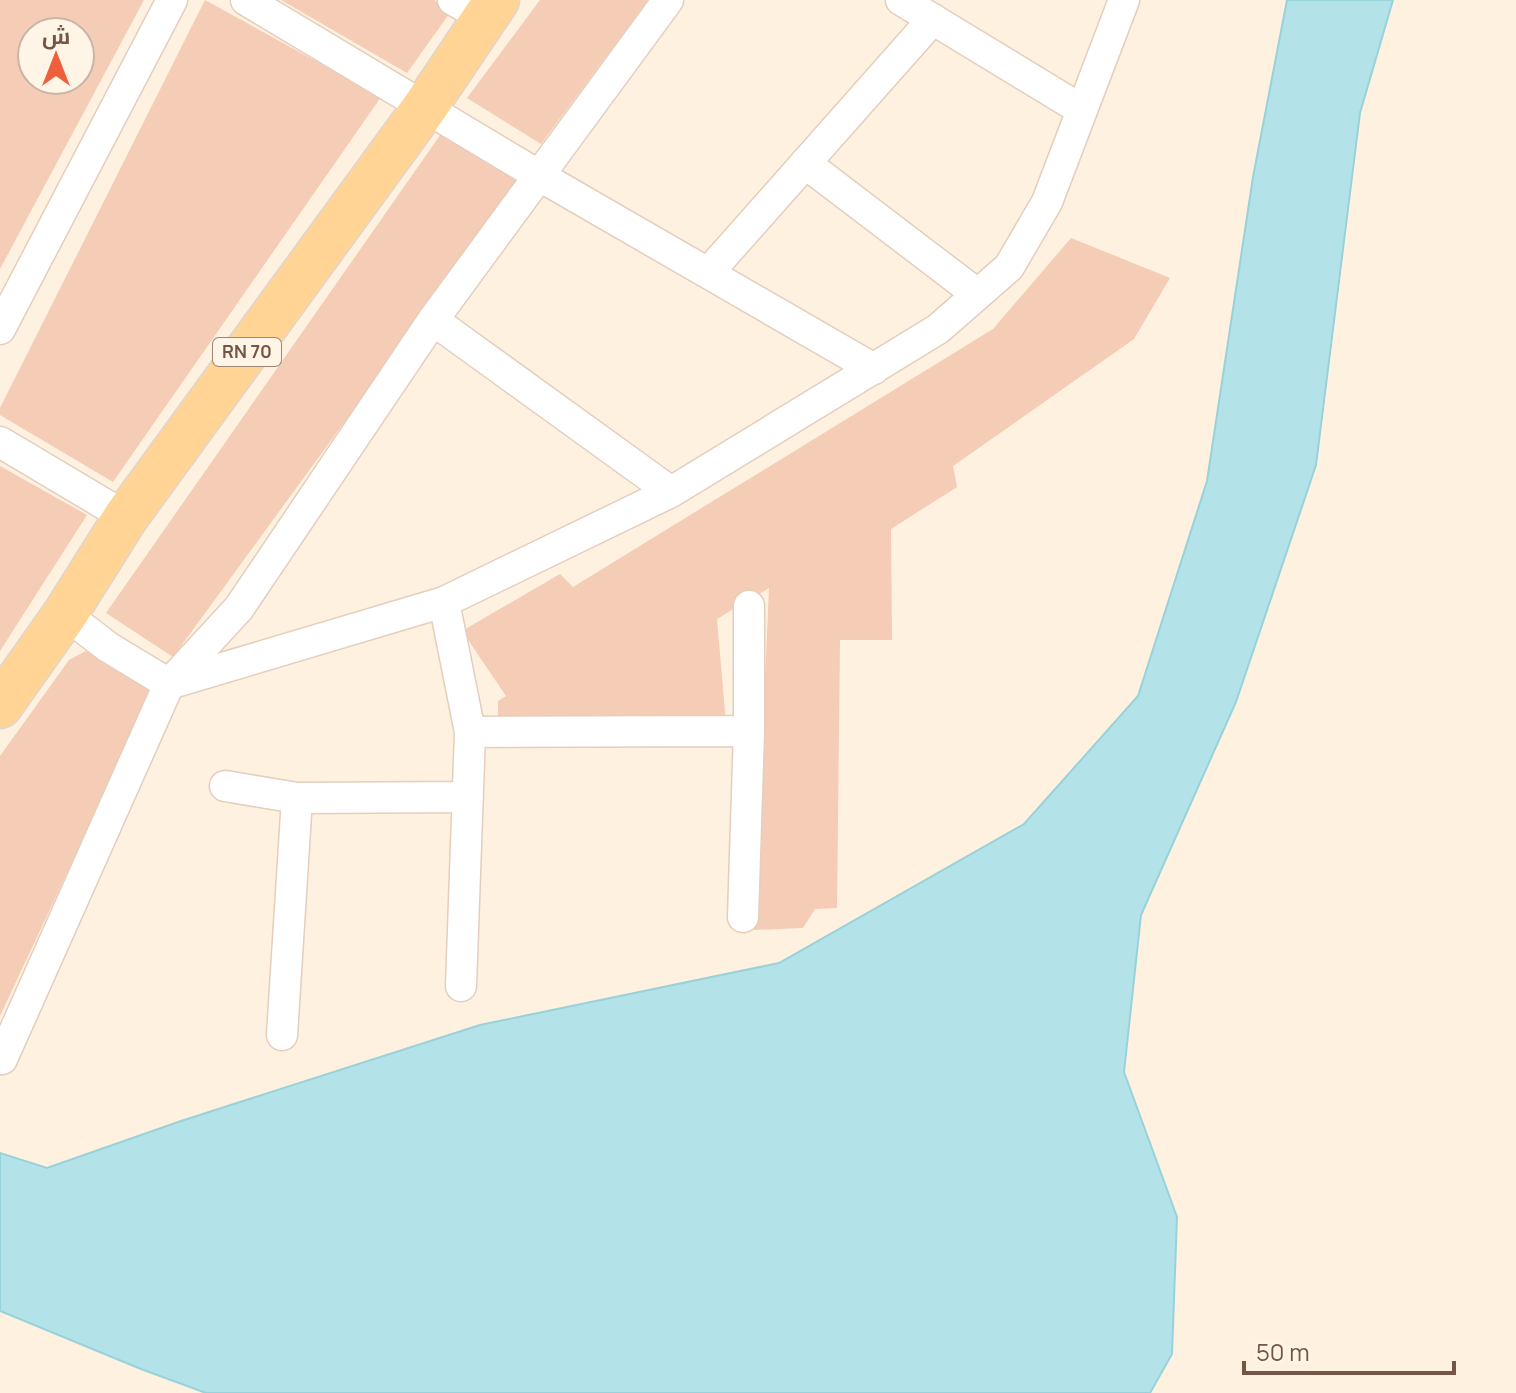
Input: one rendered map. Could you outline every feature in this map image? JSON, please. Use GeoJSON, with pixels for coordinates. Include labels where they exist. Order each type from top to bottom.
{"type":"FeatureCollection","features":[{"type":"Feature","properties":{"kind":"main road","name":"RN 70"},"geometry":{"type":"LineString","coordinates":[[0,706],[65,614],[126,517],[425,107],[478,6]]}},
{"type":"Feature","properties":{"kind":"street"},"geometry":{"type":"LineString","coordinates":[[0,329],[172,0]]}},
{"type":"Feature","properties":{"kind":"street"},"geometry":{"type":"LineString","coordinates":[[246,0],[538,175],[874,369]]}},
{"type":"Feature","properties":{"kind":"street"},"geometry":{"type":"LineString","coordinates":[[2,1059],[169,684],[239,608],[433,320],[668,0]]}},
{"type":"Feature","properties":{"kind":"street"},"geometry":{"type":"LineString","coordinates":[[901,0],[1082,110]]}},
{"type":"Feature","properties":{"kind":"street"},"geometry":{"type":"LineString","coordinates":[[65,614],[108,647],[169,684],[444,602],[671,492],[938,329],[1009,267],[1047,202],[1124,0]]}},
{"type":"Feature","properties":{"kind":"street"},"geometry":{"type":"LineString","coordinates":[[708,273],[933,19]]}},
{"type":"Feature","properties":{"kind":"street"},"geometry":{"type":"LineString","coordinates":[[805,163],[977,294]]}},
{"type":"Feature","properties":{"kind":"street"},"geometry":{"type":"LineString","coordinates":[[433,320],[671,492]]}},
{"type":"Feature","properties":{"kind":"street"},"geometry":{"type":"LineString","coordinates":[[0,442],[126,517]]}},
{"type":"Feature","properties":{"kind":"street"},"geometry":{"type":"LineString","coordinates":[[444,602],[470,732],[461,986]]}},
{"type":"Feature","properties":{"kind":"street"},"geometry":{"type":"LineString","coordinates":[[743,917],[749,731],[749,606]]}},
{"type":"Feature","properties":{"kind":"street"},"geometry":{"type":"LineString","coordinates":[[470,732],[749,731]]}},
{"type":"Feature","properties":{"kind":"street"},"geometry":{"type":"LineString","coordinates":[[225,786],[297,798],[468,797]]}},
{"type":"Feature","properties":{"kind":"street"},"geometry":{"type":"LineString","coordinates":[[282,1035],[297,798]]}},
{"type":"Feature","properties":{"kind":"water"},"geometry":{"type":"Polygon","coordinates":[[[1287,0],[1393,0],[1360,113],[1316,465],[1236,702],[1141,915],[1124,1072],[1177,1217],[1172,1354],[1150,1393],[206,1393],[0,1311],[0,1153],[47,1168],[181,1121],[480,1025],[779,963],[1024,824],[1138,696],[1207,481],[1253,177],[1287,0]]]}},
{"type":"Feature","properties":{"kind":"building"},"geometry":{"type":"Polygon","coordinates":[[[0,0],[144,0],[96,90],[96,16],[16,16],[16,96],[93,96],[0,269],[0,0]]]}},
{"type":"Feature","properties":{"kind":"building"},"geometry":{"type":"Polygon","coordinates":[[[205,0],[381,97],[113,482],[0,415],[0,408],[205,0]]]}},
{"type":"Feature","properties":{"kind":"building"},"geometry":{"type":"Polygon","coordinates":[[[281,0],[434,0],[452,10],[407,73],[281,0]]]}},
{"type":"Feature","properties":{"kind":"building"},"geometry":{"type":"Polygon","coordinates":[[[540,0],[648,0],[541,144],[467,98],[540,0]]]}},
{"type":"Feature","properties":{"kind":"building"},"geometry":{"type":"Polygon","coordinates":[[[443,131],[524,176],[173,657],[106,613],[443,131]]]}},
{"type":"Feature","properties":{"kind":"building"},"geometry":{"type":"Polygon","coordinates":[[[1071,238],[1170,278],[1134,339],[953,466],[957,487],[891,529],[892,640],[840,640],[837,908],[815,909],[803,928],[754,930],[769,588],[717,619],[726,723],[498,725],[498,701],[506,696],[462,631],[560,574],[573,587],[993,329],[1071,238]]]}},
{"type":"Feature","properties":{"kind":"building"},"geometry":{"type":"Polygon","coordinates":[[[0,466],[87,515],[0,651],[0,466]]]}},
{"type":"Feature","properties":{"kind":"building"},"geometry":{"type":"Polygon","coordinates":[[[86,651],[154,687],[0,1016],[0,756],[69,660],[86,651]]]}}]}
